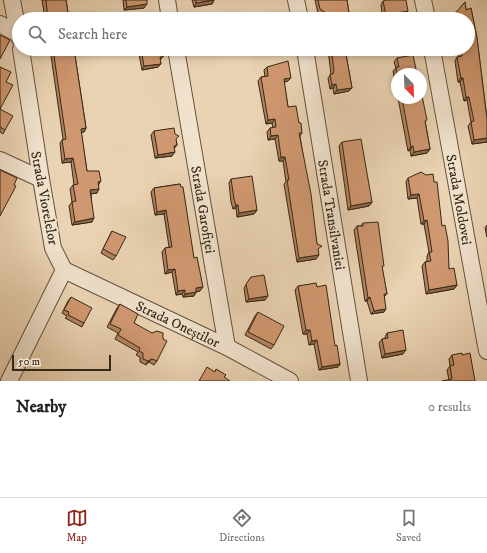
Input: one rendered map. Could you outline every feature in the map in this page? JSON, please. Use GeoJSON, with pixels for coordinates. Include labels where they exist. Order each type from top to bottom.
{"type":"FeatureCollection","features":[{"type":"Feature","properties":{"kind":"street"},"geometry":{"type":"LineString","coordinates":[[12,0],[14,12]]}},
{"type":"Feature","properties":{"kind":"street"},"geometry":{"type":"LineString","coordinates":[[167,0],[169,12]]}},
{"type":"Feature","properties":{"kind":"street"},"geometry":{"type":"LineString","coordinates":[[296,0],[299,12]]}},
{"type":"Feature","properties":{"kind":"street"},"geometry":{"type":"LineString","coordinates":[[423,0],[425,12]]}},
{"type":"Feature","properties":{"kind":"street"},"geometry":{"type":"LineString","coordinates":[[0,24],[12,31]]}},
{"type":"Feature","properties":{"kind":"street","name":"Strada Viorelelor"},"geometry":{"type":"LineString","coordinates":[[22,56],[53,248],[64,270]]}},
{"type":"Feature","properties":{"kind":"street","name":"Strada Garofiței"},"geometry":{"type":"LineString","coordinates":[[177,56],[227,347]]}},
{"type":"Feature","properties":{"kind":"street","name":"Strada Transilvaniei"},"geometry":{"type":"LineString","coordinates":[[306,56],[359,381]]}},
{"type":"Feature","properties":{"kind":"street","name":"Strada Moldovei"},"geometry":{"type":"LineString","coordinates":[[433,56],[487,351]]}},
{"type":"Feature","properties":{"kind":"street"},"geometry":{"type":"LineString","coordinates":[[0,160],[41,179]]}},
{"type":"Feature","properties":{"kind":"street"},"geometry":{"type":"LineString","coordinates":[[9,381],[64,270]]}},
{"type":"Feature","properties":{"kind":"street","name":"Strada Oneștilor"},"geometry":{"type":"LineString","coordinates":[[64,270],[227,347],[290,381]]}},
{"type":"Feature","properties":{"kind":"building"},"geometry":{"type":"Polygon","coordinates":[[[46,0],[66,0],[68,12],[47,12],[46,0]]]}},
{"type":"Feature","properties":{"kind":"building"},"geometry":{"type":"Polygon","coordinates":[[[126,0],[147,0],[147,4],[127,7],[126,0]]]}},
{"type":"Feature","properties":{"kind":"building"},"geometry":{"type":"Polygon","coordinates":[[[196,0],[214,0],[196,3],[196,0]]]}},
{"type":"Feature","properties":{"kind":"building"},"geometry":{"type":"Polygon","coordinates":[[[318,0],[347,0],[349,12],[324,12],[320,9],[318,0]]]}},
{"type":"Feature","properties":{"kind":"building"},"geometry":{"type":"Polygon","coordinates":[[[406,0],[408,11],[385,12],[383,1],[406,0]]]}},
{"type":"Feature","properties":{"kind":"building"},"geometry":{"type":"Polygon","coordinates":[[[465,2],[466,10],[471,8],[472,12],[456,12],[465,2]]]}},
{"type":"Feature","properties":{"kind":"building"},"geometry":{"type":"Polygon","coordinates":[[[475,28],[487,119],[487,138],[474,140],[471,122],[474,121],[469,97],[466,97],[463,78],[461,78],[457,57],[475,56],[475,28]]]}},
{"type":"Feature","properties":{"kind":"building"},"geometry":{"type":"Polygon","coordinates":[[[0,35],[10,40],[0,59],[0,35]]]}},
{"type":"Feature","properties":{"kind":"building"},"geometry":{"type":"Polygon","coordinates":[[[54,56],[75,56],[86,128],[81,129],[87,171],[99,171],[101,181],[98,182],[99,189],[90,190],[94,218],[75,222],[72,202],[76,201],[73,185],[78,184],[73,158],[65,159],[62,140],[66,139],[54,56]]]}},
{"type":"Feature","properties":{"kind":"building"},"geometry":{"type":"Polygon","coordinates":[[[142,56],[163,56],[160,57],[161,64],[144,66],[142,56]]]}},
{"type":"Feature","properties":{"kind":"building"},"geometry":{"type":"Polygon","coordinates":[[[332,56],[346,56],[352,88],[337,90],[336,84],[332,85],[330,74],[333,74],[334,70],[332,56]]]}},
{"type":"Feature","properties":{"kind":"building"},"geometry":{"type":"Polygon","coordinates":[[[413,56],[416,68],[396,68],[399,67],[397,58],[413,56]]]}},
{"type":"Feature","properties":{"kind":"building"},"geometry":{"type":"Polygon","coordinates":[[[288,61],[291,78],[284,79],[288,107],[296,106],[299,123],[301,123],[302,133],[299,133],[311,194],[317,244],[322,246],[318,249],[319,255],[299,258],[285,157],[281,157],[278,135],[271,136],[270,128],[276,127],[275,119],[268,120],[261,77],[268,76],[267,67],[288,61]]]}},
{"type":"Feature","properties":{"kind":"building"},"geometry":{"type":"Polygon","coordinates":[[[0,67],[11,72],[6,82],[13,85],[0,109],[0,67]]]}},
{"type":"Feature","properties":{"kind":"building"},"geometry":{"type":"Polygon","coordinates":[[[403,104],[424,104],[430,149],[414,152],[413,146],[411,147],[403,104]]]}},
{"type":"Feature","properties":{"kind":"building"},"geometry":{"type":"Polygon","coordinates":[[[0,109],[13,116],[5,130],[0,127],[0,109]]]}},
{"type":"Feature","properties":{"kind":"building"},"geometry":{"type":"Polygon","coordinates":[[[174,128],[175,134],[179,136],[176,139],[177,145],[174,146],[175,152],[158,155],[154,131],[174,128]]]}},
{"type":"Feature","properties":{"kind":"building"},"geometry":{"type":"Polygon","coordinates":[[[361,139],[372,202],[351,206],[342,142],[361,139]]]}},
{"type":"Feature","properties":{"kind":"building"},"geometry":{"type":"Polygon","coordinates":[[[0,170],[17,178],[14,185],[16,186],[0,216],[0,170]]]}},
{"type":"Feature","properties":{"kind":"building"},"geometry":{"type":"Polygon","coordinates":[[[421,172],[426,175],[433,174],[434,182],[437,182],[442,226],[445,225],[448,241],[449,269],[454,268],[457,285],[429,290],[425,262],[431,261],[429,252],[432,252],[427,220],[424,221],[419,194],[411,195],[408,178],[421,172]]]}},
{"type":"Feature","properties":{"kind":"building"},"geometry":{"type":"Polygon","coordinates":[[[252,176],[257,210],[239,213],[238,205],[236,205],[234,199],[231,179],[252,176]]]}},
{"type":"Feature","properties":{"kind":"building"},"geometry":{"type":"Polygon","coordinates":[[[180,184],[181,187],[183,187],[194,258],[197,257],[203,287],[196,288],[196,292],[185,294],[185,290],[178,291],[175,269],[168,270],[165,248],[172,247],[166,210],[157,212],[154,188],[180,184]]]}},
{"type":"Feature","properties":{"kind":"building"},"geometry":{"type":"Polygon","coordinates":[[[378,222],[384,266],[382,266],[387,294],[384,294],[386,309],[374,311],[370,297],[368,298],[357,226],[363,226],[363,223],[378,222]]]}},
{"type":"Feature","properties":{"kind":"building"},"geometry":{"type":"Polygon","coordinates":[[[112,231],[126,237],[116,256],[103,249],[112,231]]]}},
{"type":"Feature","properties":{"kind":"building"},"geometry":{"type":"Polygon","coordinates":[[[264,275],[268,296],[249,299],[246,284],[251,277],[264,275]]]}},
{"type":"Feature","properties":{"kind":"building"},"geometry":{"type":"Polygon","coordinates":[[[316,283],[317,287],[326,285],[335,346],[337,345],[340,364],[322,367],[317,340],[312,341],[310,330],[306,330],[298,286],[316,283]]]}},
{"type":"Feature","properties":{"kind":"building"},"geometry":{"type":"Polygon","coordinates":[[[71,297],[92,308],[84,323],[68,315],[69,312],[64,310],[71,297]]]}},
{"type":"Feature","properties":{"kind":"building"},"geometry":{"type":"Polygon","coordinates":[[[120,304],[138,314],[134,323],[152,333],[157,331],[163,333],[163,339],[167,341],[157,361],[152,359],[148,361],[143,359],[143,353],[139,351],[140,348],[118,335],[121,329],[110,324],[120,304]]]}},
{"type":"Feature","properties":{"kind":"building"},"geometry":{"type":"Polygon","coordinates":[[[258,312],[284,326],[274,345],[248,332],[258,312]]]}},
{"type":"Feature","properties":{"kind":"building"},"geometry":{"type":"Polygon","coordinates":[[[403,330],[406,350],[385,354],[382,339],[388,338],[387,333],[403,330]]]}},
{"type":"Feature","properties":{"kind":"building"},"geometry":{"type":"Polygon","coordinates":[[[462,353],[462,355],[470,353],[475,381],[442,381],[452,379],[450,366],[454,365],[452,355],[462,353]]]}},
{"type":"Feature","properties":{"kind":"building"},"geometry":{"type":"Polygon","coordinates":[[[207,367],[215,372],[216,369],[226,375],[224,377],[230,381],[199,381],[207,367]]]}}]}
